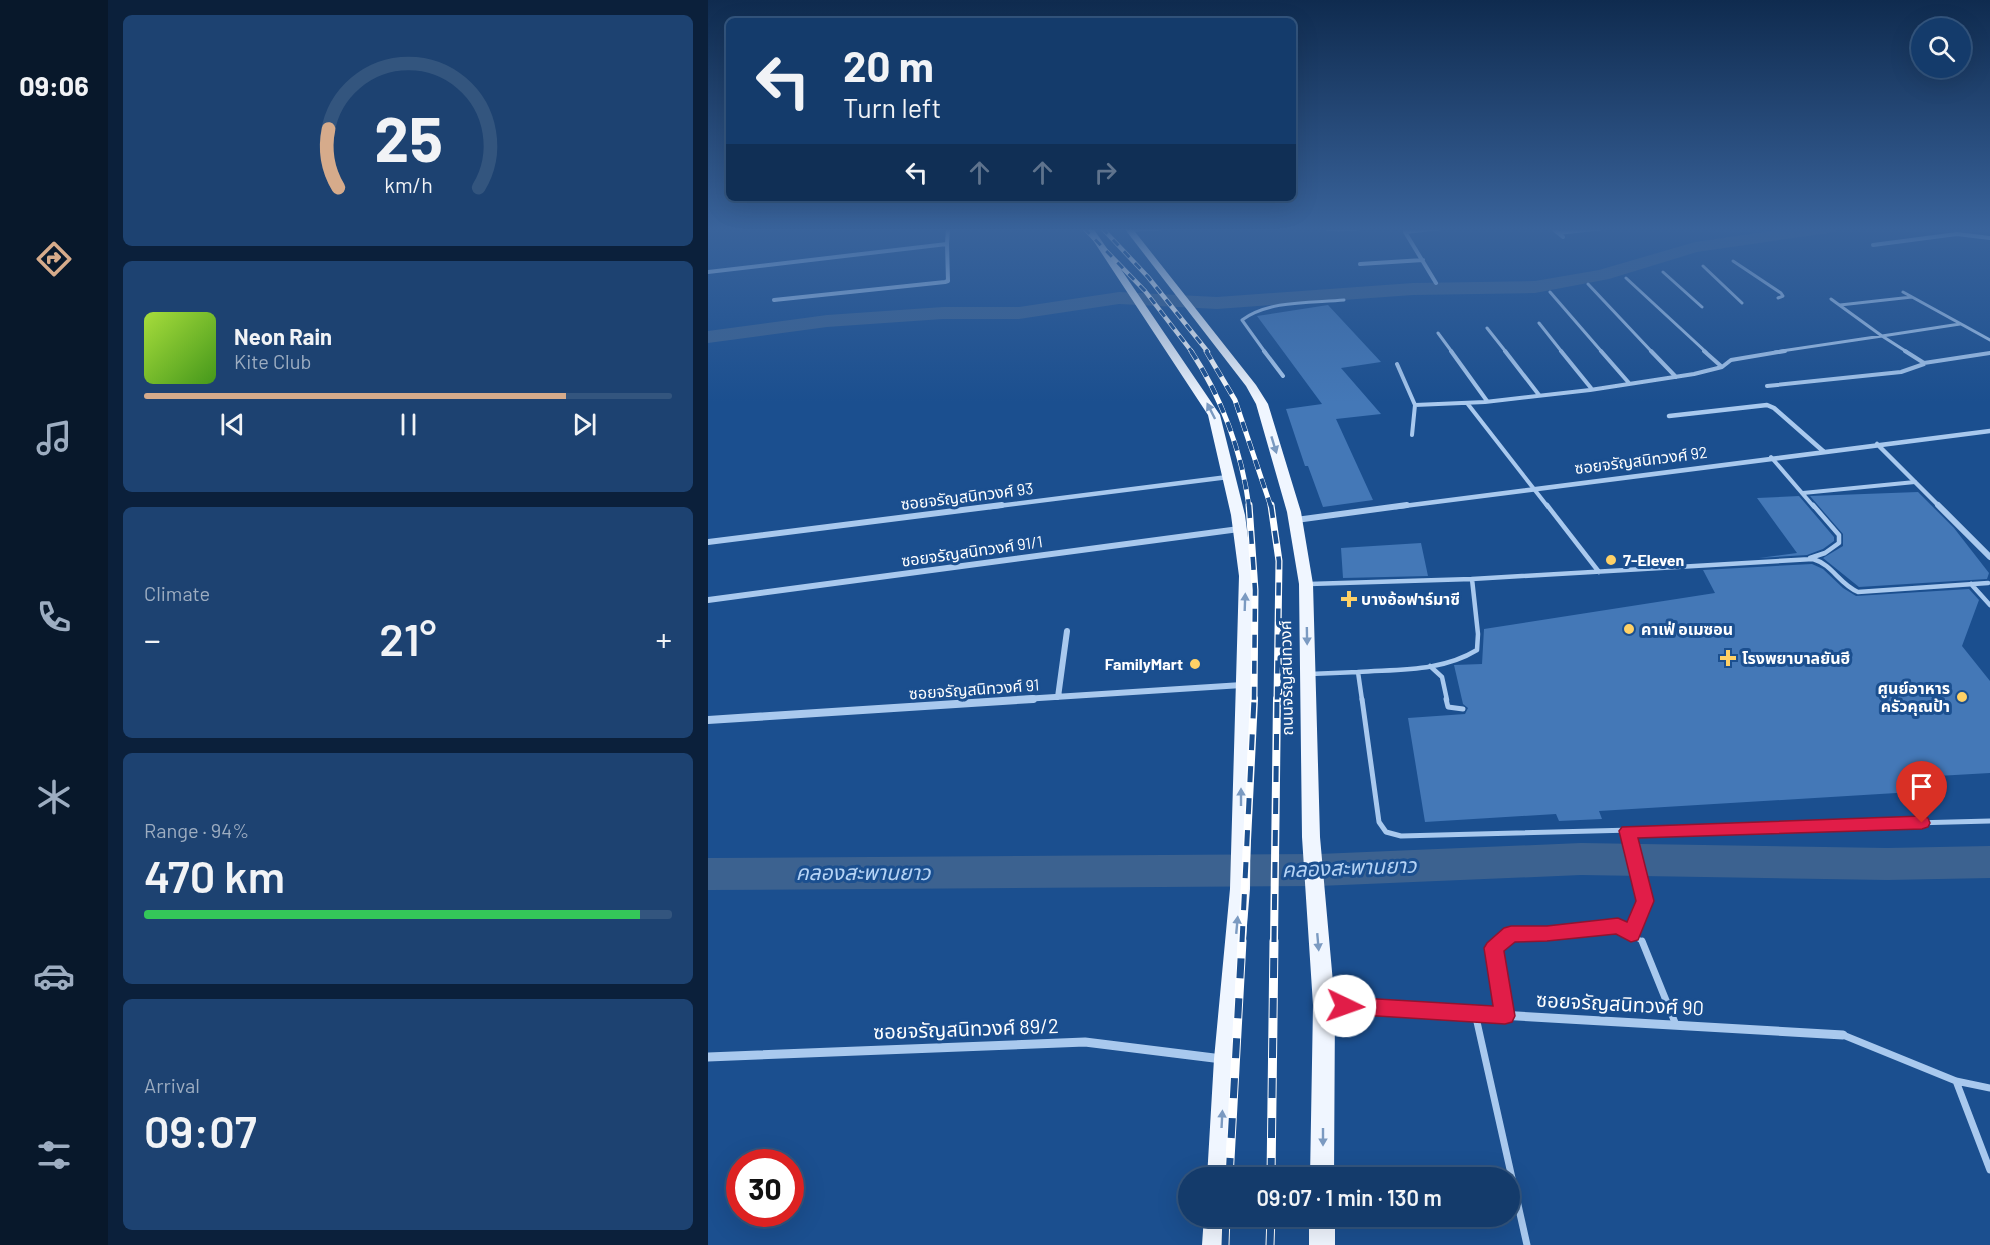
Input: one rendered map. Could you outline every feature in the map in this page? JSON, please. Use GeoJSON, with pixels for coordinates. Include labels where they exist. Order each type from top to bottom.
{"type":"FeatureCollection","features":[{"type":"Feature","properties":{"kind":"main road"},"geometry":{"type":"LineString","coordinates":[[1127,286],[1214,415],[1240,529],[1246,576],[1242,685],[1240,889],[1225,1059],[1220,1167]]}},
{"type":"Feature","properties":{"kind":"main road","name":"ถนนจรัญสนิทวงศ์"},"geometry":{"type":"LineString","coordinates":[[1175,286],[1248,381],[1262,404],[1296,520],[1306,584],[1314,884],[1324,1005],[1322,1167]]}},
{"type":"Feature","properties":{"kind":"main road"},"geometry":{"type":"LineString","coordinates":[[1215,1245],[1216,1227]]}},
{"type":"Feature","properties":{"kind":"main road"},"geometry":{"type":"LineString","coordinates":[[1322,1227],[1322,1245]]}},
{"type":"Feature","properties":{"kind":"street"},"geometry":{"type":"LineString","coordinates":[[774,300],[906,286]]}},
{"type":"Feature","properties":{"kind":"street"},"geometry":{"type":"LineString","coordinates":[[1669,416],[1767,405],[1774,408],[1824,451]]}},
{"type":"Feature","properties":{"kind":"street","name":"ซอยจรัญสนิทวงศ์ 92"},"geometry":{"type":"LineString","coordinates":[[1296,520],[1771,457],[1990,431]]}},
{"type":"Feature","properties":{"kind":"street"},"geometry":{"type":"LineString","coordinates":[[1877,444],[1990,557]]}},
{"type":"Feature","properties":{"kind":"street","name":"ซอยจรัญสนิทวงศ์ 93"},"geometry":{"type":"LineString","coordinates":[[708,542],[1229,476]]}},
{"type":"Feature","properties":{"kind":"street","name":"ซอยจรัญสนิทวงศ์ 91/1"},"geometry":{"type":"LineString","coordinates":[[708,600],[1240,529]]}},
{"type":"Feature","properties":{"kind":"street"},"geometry":{"type":"LineString","coordinates":[[1058,697],[1067,631]]}},
{"type":"Feature","properties":{"kind":"street","name":"ซอยจรัญสนิทวงศ์ 91"},"geometry":{"type":"LineString","coordinates":[[708,720],[1242,685]]}},
{"type":"Feature","properties":{"kind":"street","name":"ซอยจรัญสนิทวงศ์ 90"},"geometry":{"type":"LineString","coordinates":[[1324,1005],[1843,1035]]}},
{"type":"Feature","properties":{"kind":"street","name":"ซอยจรัญสนิทวงศ์ 89/2"},"geometry":{"type":"LineString","coordinates":[[708,1057],[1085,1042],[1225,1059]]}},
{"type":"Feature","properties":{"kind":"lane"},"geometry":{"type":"LineString","coordinates":[[1590,286],[1676,377]]}},
{"type":"Feature","properties":{"kind":"lane"},"geometry":{"type":"LineString","coordinates":[[1635,286],[1722,367]]}},
{"type":"Feature","properties":{"kind":"lane"},"geometry":{"type":"LineString","coordinates":[[1679,286],[1702,307]]}},
{"type":"Feature","properties":{"kind":"lane"},"geometry":{"type":"LineString","coordinates":[[1724,286],[1742,303]]}},
{"type":"Feature","properties":{"kind":"lane"},"geometry":{"type":"LineString","coordinates":[[1771,286],[1783,296],[1778,298]]}},
{"type":"Feature","properties":{"kind":"lane"},"geometry":{"type":"LineString","coordinates":[[1550,292],[1629,383]]}},
{"type":"Feature","properties":{"kind":"lane"},"geometry":{"type":"LineString","coordinates":[[1903,292],[1990,340]]}},
{"type":"Feature","properties":{"kind":"lane"},"geometry":{"type":"LineString","coordinates":[[1840,305],[1912,297]]}},
{"type":"Feature","properties":{"kind":"lane"},"geometry":{"type":"LineString","coordinates":[[1283,376],[1242,320],[1247,314],[1262,310],[1344,300]]}},
{"type":"Feature","properties":{"kind":"lane"},"geometry":{"type":"LineString","coordinates":[[1831,300],[1924,363]]}},
{"type":"Feature","properties":{"kind":"lane"},"geometry":{"type":"LineString","coordinates":[[1539,323],[1591,388]]}},
{"type":"Feature","properties":{"kind":"lane"},"geometry":{"type":"LineString","coordinates":[[1415,405],[1488,402],[1676,377],[1722,367],[1731,360],[1743,357],[1960,324]]}},
{"type":"Feature","properties":{"kind":"lane"},"geometry":{"type":"LineString","coordinates":[[1487,328],[1539,395]]}},
{"type":"Feature","properties":{"kind":"lane"},"geometry":{"type":"LineString","coordinates":[[1438,333],[1488,402]]}},
{"type":"Feature","properties":{"kind":"lane"},"geometry":{"type":"LineString","coordinates":[[1767,386],[1901,372],[1924,363],[1990,353]]}},
{"type":"Feature","properties":{"kind":"lane"},"geometry":{"type":"LineString","coordinates":[[1397,364],[1415,405],[1412,435]]}},
{"type":"Feature","properties":{"kind":"lane"},"geometry":{"type":"LineString","coordinates":[[1467,403],[1599,572]]}},
{"type":"Feature","properties":{"kind":"lane"},"geometry":{"type":"LineString","coordinates":[[1771,457],[1836,530],[1840,539],[1830,550],[1805,559]]}},
{"type":"Feature","properties":{"kind":"lane"},"geometry":{"type":"LineString","coordinates":[[1803,493],[1915,482]]}},
{"type":"Feature","properties":{"kind":"lane"},"geometry":{"type":"LineString","coordinates":[[1306,584],[1472,579],[1805,559],[1820,560],[1830,564],[1847,587],[1858,592],[1989,583]]}},
{"type":"Feature","properties":{"kind":"lane"},"geometry":{"type":"LineString","coordinates":[[1308,674],[1430,666],[1458,660],[1477,650],[1478,634],[1472,579]]}},
{"type":"Feature","properties":{"kind":"lane"},"geometry":{"type":"LineString","coordinates":[[1971,584],[1990,606]]}},
{"type":"Feature","properties":{"kind":"lane"},"geometry":{"type":"LineString","coordinates":[[1430,666],[1442,677],[1448,706],[1452,709],[1463,709]]}},
{"type":"Feature","properties":{"kind":"lane"},"geometry":{"type":"LineString","coordinates":[[1358,672],[1379,822],[1386,832],[1401,836],[1990,821]]}},
{"type":"Feature","properties":{"kind":"lane"},"geometry":{"type":"LineString","coordinates":[[1628,831],[1645,901],[1631,934]]}},
{"type":"Feature","properties":{"kind":"lane"},"geometry":{"type":"LineString","coordinates":[[1505,1016],[1494,948],[1511,934],[1618,926],[1642,941],[1676,1025]]}},
{"type":"Feature","properties":{"kind":"lane"},"geometry":{"type":"LineString","coordinates":[[1475,1013],[1527,1245]]}},
{"type":"Feature","properties":{"kind":"lane"},"geometry":{"type":"LineString","coordinates":[[1843,1035],[1956,1081],[1990,1088]]}},
{"type":"Feature","properties":{"kind":"lane"},"geometry":{"type":"LineString","coordinates":[[1956,1081],[1990,1170]]}},
{"type":"Feature","properties":{"kind":"building"},"geometry":{"type":"Polygon","coordinates":[[[1328,305],[1381,362],[1341,368],[1381,414],[1336,419],[1373,500],[1323,507],[1308,466],[1305,466],[1286,409],[1322,404],[1257,316],[1328,305]]]}},
{"type":"Feature","properties":{"kind":"building"},"geometry":{"type":"Polygon","coordinates":[[[1918,492],[1954,528],[1989,573],[1987,579],[1859,587],[1823,558],[1843,546],[1843,534],[1810,496],[1918,492]]]}},
{"type":"Feature","properties":{"kind":"building"},"geometry":{"type":"Polygon","coordinates":[[[1799,496],[1834,537],[1834,541],[1823,549],[1807,555],[1759,558],[1797,553],[1757,498],[1799,496]]]}},
{"type":"Feature","properties":{"kind":"building"},"geometry":{"type":"Polygon","coordinates":[[[1421,543],[1428,576],[1343,578],[1341,548],[1421,543]]]}},
{"type":"Feature","properties":{"kind":"building","name":"โรงพยาบาลยันฮี"},"geometry":{"type":"Polygon","coordinates":[[[1812,564],[1823,569],[1843,588],[1856,596],[1969,589],[1979,600],[1962,646],[1990,681],[1990,773],[1920,777],[1929,791],[1599,811],[1602,819],[1559,821],[1556,814],[1425,822],[1408,718],[1465,714],[1468,708],[1463,704],[1454,665],[1482,664],[1484,629],[1715,593],[1703,570],[1812,564]]]}},
{"type":"Feature","properties":{"kind":"waterway"},"geometry":{"type":"LineString","coordinates":[[708,337],[827,321],[943,313],[1019,313],[1119,298],[1217,303],[1413,289],[1540,286]]}},
{"type":"Feature","properties":{"kind":"waterway","name":"คลองสะพานยาว"},"geometry":{"type":"LineString","coordinates":[[708,874],[1319,870],[1581,859],[1887,864],[1990,862]]}},
{"type":"Feature","properties":{"kind":"railway"},"geometry":{"type":"LineString","coordinates":[[1140,286],[1192,352]]}},
{"type":"Feature","properties":{"kind":"railway"},"geometry":{"type":"LineString","coordinates":[[1155,286],[1208,352]]}},
{"type":"Feature","properties":{"kind":"railway"},"geometry":{"type":"LineString","coordinates":[[1191,351],[1212,387],[1229,425],[1246,486],[1249,507]]}},
{"type":"Feature","properties":{"kind":"railway"},"geometry":{"type":"LineString","coordinates":[[1206,351],[1235,400],[1271,507]]}},
{"type":"Feature","properties":{"kind":"railway"},"geometry":{"type":"LineString","coordinates":[[1249,505],[1255,590],[1254,700]]}},
{"type":"Feature","properties":{"kind":"railway"},"geometry":{"type":"LineString","coordinates":[[1271,505],[1279,561],[1277,700]]}},
{"type":"Feature","properties":{"kind":"railway"},"geometry":{"type":"LineString","coordinates":[[1242,942],[1254,699]]}},
{"type":"Feature","properties":{"kind":"railway"},"geometry":{"type":"LineString","coordinates":[[1274,942],[1277,699]]}},
{"type":"Feature","properties":{"kind":"railway"},"geometry":{"type":"LineString","coordinates":[[1230,1167],[1242,941]]}},
{"type":"Feature","properties":{"kind":"railway"},"geometry":{"type":"LineString","coordinates":[[1271,1167],[1274,941]]}},
{"type":"Feature","properties":{"kind":"railway"},"geometry":{"type":"LineString","coordinates":[[1225,1245],[1226,1227]]}},
{"type":"Feature","properties":{"kind":"railway"},"geometry":{"type":"LineString","coordinates":[[1270,1245],[1271,1227]]}},
{"type":"Feature","properties":{"kind":"place","name":"7-Eleven"},"geometry":{"type":"Point","coordinates":[1611,560]}},
{"type":"Feature","properties":{"kind":"place","name":"บางอ้อฟาร์มาซี"},"geometry":{"type":"Point","coordinates":[1349,599]}},
{"type":"Feature","properties":{"kind":"place","name":"คาเฟ่ อเมซอน"},"geometry":{"type":"Point","coordinates":[1629,629]}},
{"type":"Feature","properties":{"kind":"place","name":"โรงพยาบาลยันฮี"},"geometry":{"type":"Point","coordinates":[1728,658]}},
{"type":"Feature","properties":{"kind":"place","name":"FamilyMart"},"geometry":{"type":"Point","coordinates":[1195,664]}},
{"type":"Feature","properties":{"kind":"place","name":"ศูนย์อาหาร ครัวคุณป้า"},"geometry":{"type":"Point","coordinates":[1962,697]}},
{"type":"Feature","properties":{"kind":"route"},"geometry":{"type":"LineString","coordinates":[[1345,1006],[1505,1016],[1494,948],[1511,934],[1618,926],[1631,934],[1645,901],[1628,831],[1922,823]]}}]}
